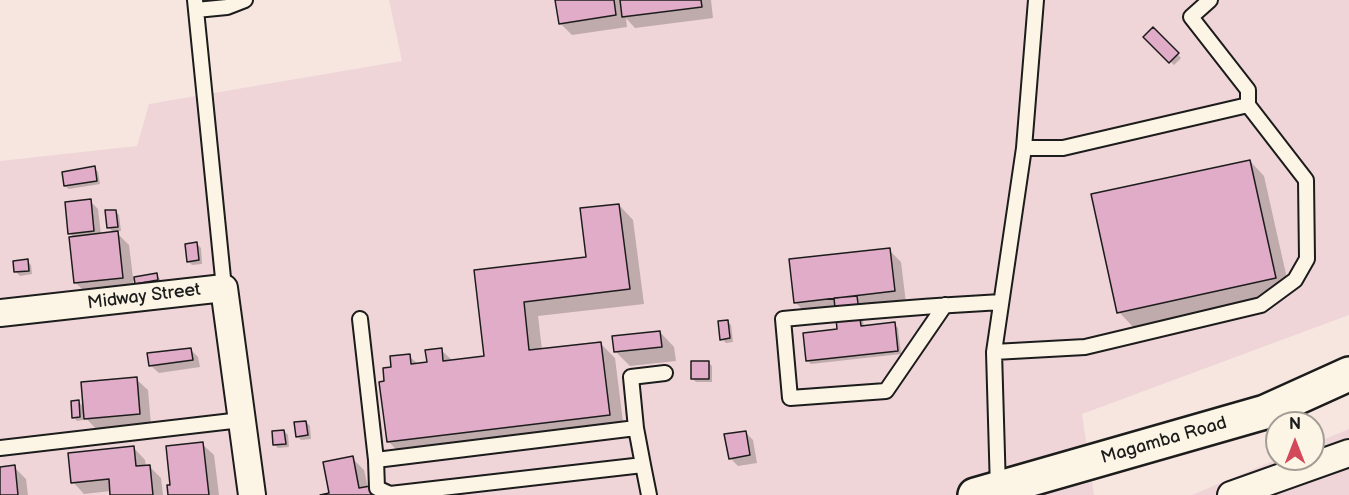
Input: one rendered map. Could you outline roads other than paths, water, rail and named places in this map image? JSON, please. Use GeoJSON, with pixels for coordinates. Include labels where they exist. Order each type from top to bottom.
{"type":"FeatureCollection","features":[{"type":"Feature","properties":{"kind":"highway","name":"Magamba Road"},"geometry":{"type":"LineString","coordinates":[[986,492],[1265,412],[1349,374]]}},
{"type":"Feature","properties":{"kind":"street","name":"Midway Street"},"geometry":{"type":"LineString","coordinates":[[0,313],[224,288],[252,495]]}},
{"type":"Feature","properties":{"kind":"street"},"geometry":{"type":"LineString","coordinates":[[1231,495],[1349,453]]}},
{"type":"Feature","properties":{"kind":"lane"},"geometry":{"type":"LineString","coordinates":[[224,288],[196,5],[227,8],[245,0]]}},
{"type":"Feature","properties":{"kind":"lane"},"geometry":{"type":"LineString","coordinates":[[986,492],[994,352],[1024,148],[1036,0]]}},
{"type":"Feature","properties":{"kind":"lane"},"geometry":{"type":"LineString","coordinates":[[994,352],[1084,347],[1261,305],[1295,280],[1307,259],[1306,180],[1248,105],[1248,90],[1191,17],[1210,0]]}},
{"type":"Feature","properties":{"kind":"lane"},"geometry":{"type":"LineString","coordinates":[[1024,148],[1063,148],[1248,105]]}},
{"type":"Feature","properties":{"kind":"lane"},"geometry":{"type":"LineString","coordinates":[[945,305],[886,391],[790,398],[783,319],[884,309],[945,305],[1001,302]]}},
{"type":"Feature","properties":{"kind":"lane"},"geometry":{"type":"LineString","coordinates":[[360,319],[376,460],[377,488],[390,494],[644,465]]}},
{"type":"Feature","properties":{"kind":"lane"},"geometry":{"type":"LineString","coordinates":[[649,495],[636,428],[631,377],[665,373]]}},
{"type":"Feature","properties":{"kind":"lane"},"geometry":{"type":"LineString","coordinates":[[0,448],[241,420]]}},
{"type":"Feature","properties":{"kind":"lane"},"geometry":{"type":"LineString","coordinates":[[376,460],[636,428]]}}]}
